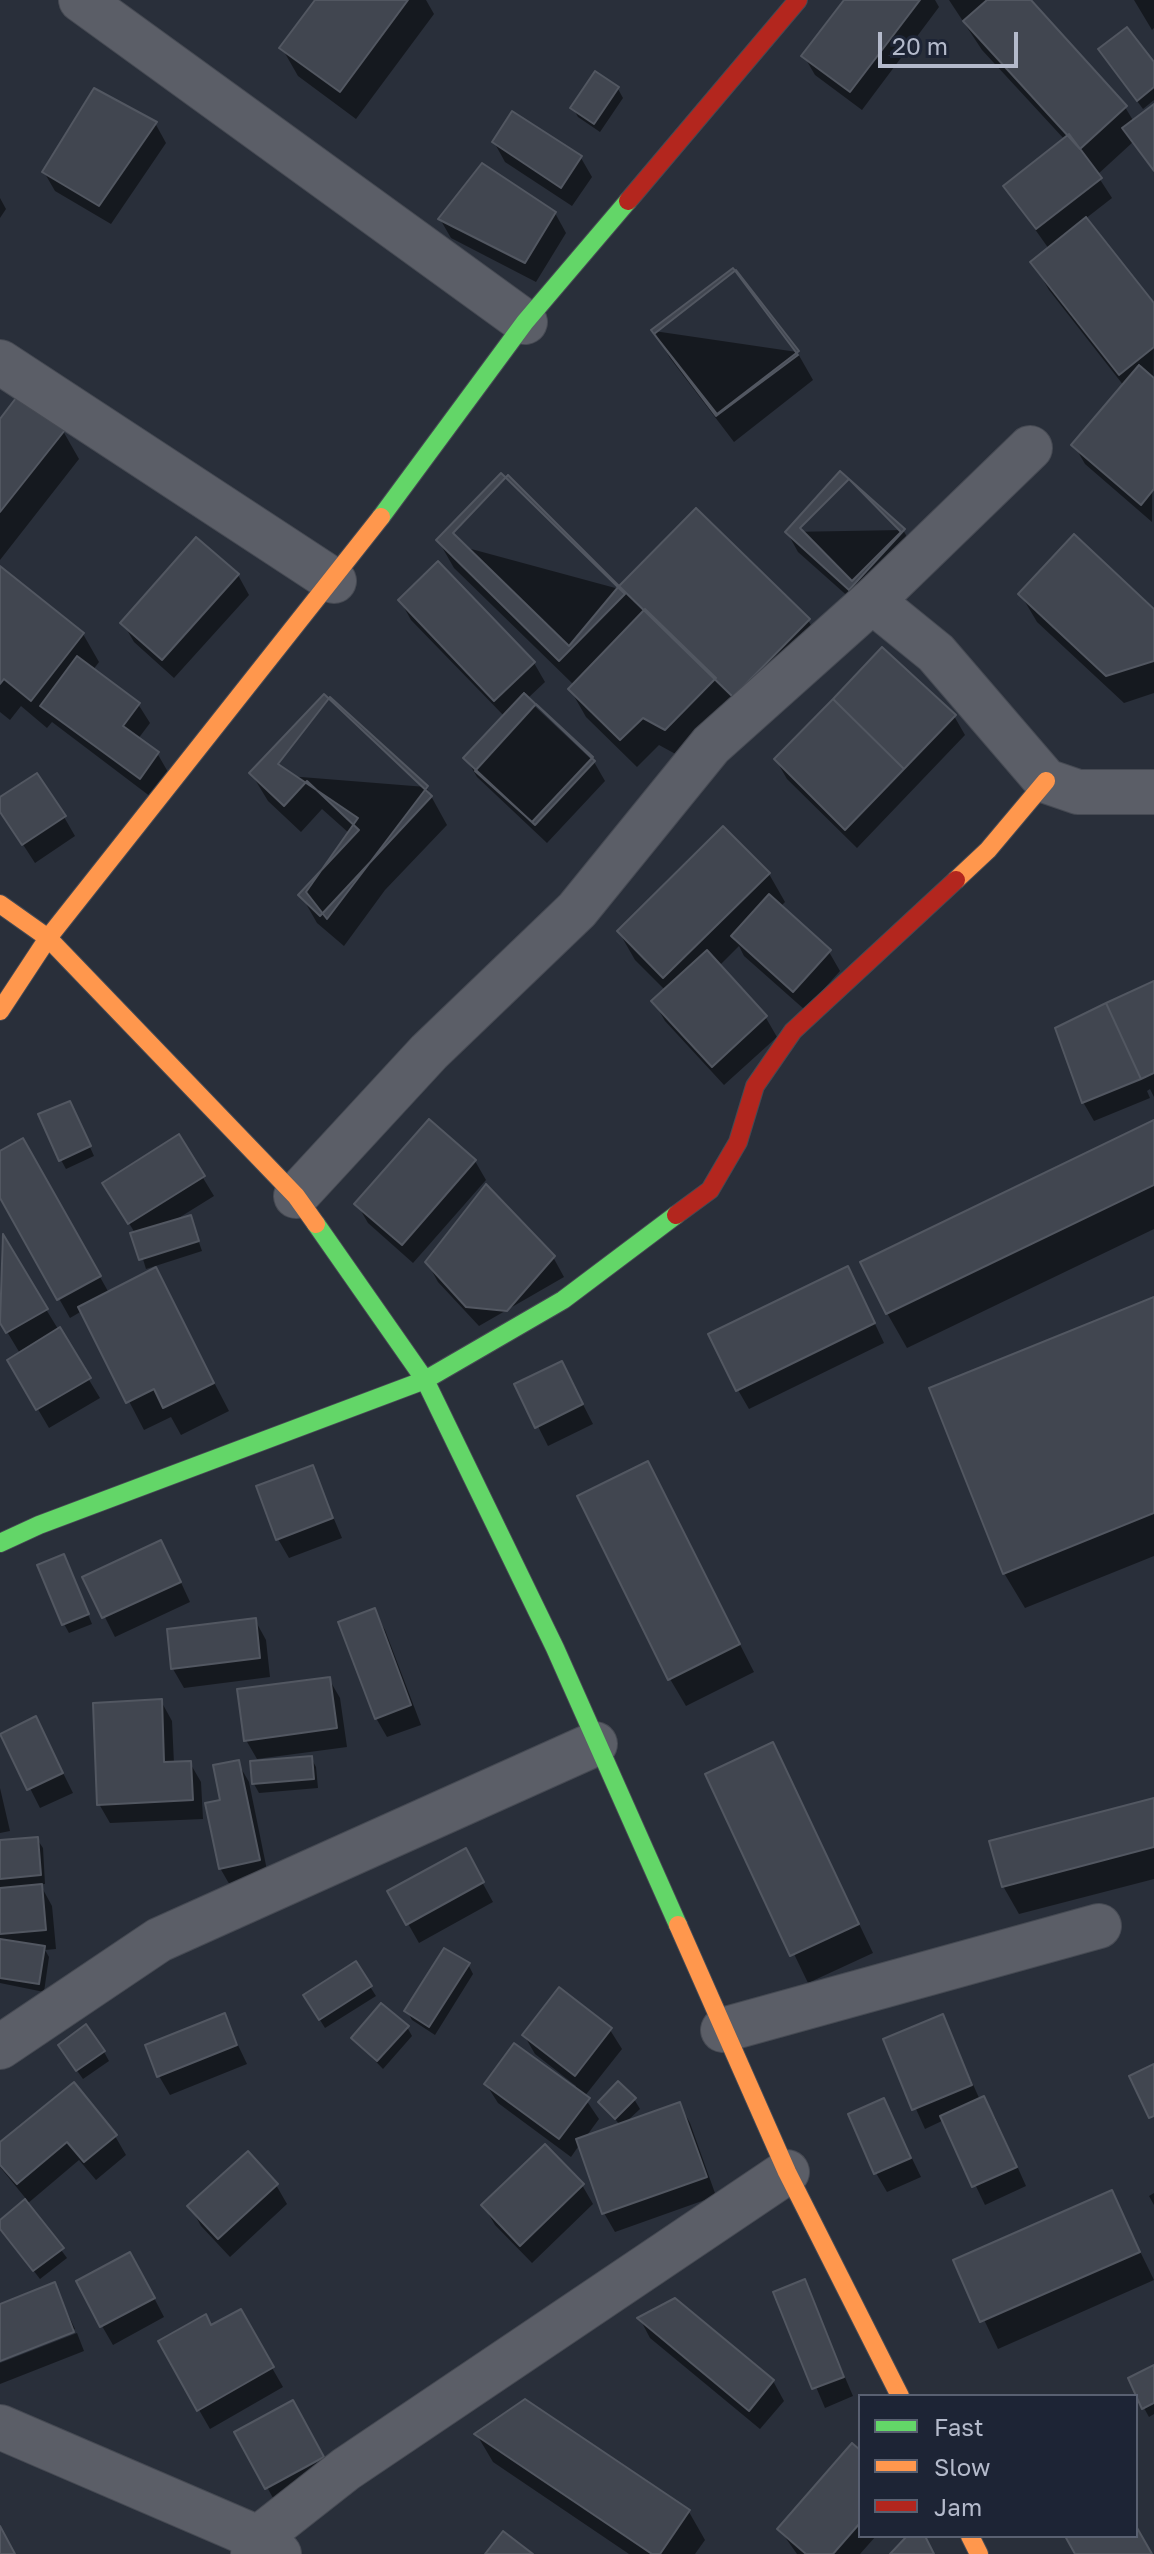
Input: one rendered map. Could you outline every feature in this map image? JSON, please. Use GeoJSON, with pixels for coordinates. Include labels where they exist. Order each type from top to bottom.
{"type":"FeatureCollection","features":[{"type":"Feature","properties":{"kind":"street"},"geometry":{"type":"LineString","coordinates":[[81,0],[525,322]]}},
{"type":"Feature","properties":{"kind":"street"},"geometry":{"type":"LineString","coordinates":[[0,1011],[48,938],[334,581],[525,322],[795,1]]}},
{"type":"Feature","properties":{"kind":"street"},"geometry":{"type":"LineString","coordinates":[[0,362],[334,581]]}},
{"type":"Feature","properties":{"kind":"street"},"geometry":{"type":"LineString","coordinates":[[296,1196],[429,1052],[577,910],[711,745],[872,601],[1030,448]]}},
{"type":"Feature","properties":{"kind":"street"},"geometry":{"type":"LineString","coordinates":[[872,601],[936,653],[1046,781],[1078,792],[1154,792]]}},
{"type":"Feature","properties":{"kind":"street"},"geometry":{"type":"LineString","coordinates":[[0,1543],[39,1525],[425,1380],[563,1300],[710,1190],[738,1142],[755,1086],[793,1031],[988,850],[1046,781]]}},
{"type":"Feature","properties":{"kind":"street"},"geometry":{"type":"LineString","coordinates":[[0,904],[48,938],[296,1196],[425,1380],[555,1648],[787,2172],[899,2394]]}},
{"type":"Feature","properties":{"kind":"street"},"geometry":{"type":"LineString","coordinates":[[0,2047],[159,1940],[595,1744]]}},
{"type":"Feature","properties":{"kind":"street"},"geometry":{"type":"LineString","coordinates":[[723,2030],[1099,1926]]}},
{"type":"Feature","properties":{"kind":"street"},"geometry":{"type":"LineString","coordinates":[[0,2427],[263,2549],[346,2469],[787,2172]]}},
{"type":"Feature","properties":{"kind":"building"},"geometry":{"type":"Polygon","coordinates":[[[315,0],[408,0],[340,92],[279,48],[315,0]]]}},
{"type":"Feature","properties":{"kind":"building"},"geometry":{"type":"Polygon","coordinates":[[[844,0],[920,0],[850,92],[801,56],[844,0]]]}},
{"type":"Feature","properties":{"kind":"building"},"geometry":{"type":"Polygon","coordinates":[[[987,0],[1031,0],[1127,106],[1080,149],[963,21],[987,0]]]}},
{"type":"Feature","properties":{"kind":"building"},"geometry":{"type":"Polygon","coordinates":[[[1127,27],[1154,62],[1154,87],[1137,101],[1098,49],[1127,27]]]}},
{"type":"Feature","properties":{"kind":"building"},"geometry":{"type":"Polygon","coordinates":[[[595,71],[619,87],[594,124],[570,108],[595,71]]]}},
{"type":"Feature","properties":{"kind":"building"},"geometry":{"type":"Polygon","coordinates":[[[94,88],[157,122],[99,206],[42,172],[94,88]]]}},
{"type":"Feature","properties":{"kind":"building"},"geometry":{"type":"Polygon","coordinates":[[[1154,104],[1154,171],[1122,128],[1154,104]]]}},
{"type":"Feature","properties":{"kind":"building"},"geometry":{"type":"Polygon","coordinates":[[[512,111],[582,156],[561,188],[492,142],[512,111]]]}},
{"type":"Feature","properties":{"kind":"building"},"geometry":{"type":"Polygon","coordinates":[[[1069,134],[1102,178],[1036,229],[1003,186],[1069,134]]]}},
{"type":"Feature","properties":{"kind":"building"},"geometry":{"type":"Polygon","coordinates":[[[482,163],[556,212],[525,263],[438,219],[482,163]]]}},
{"type":"Feature","properties":{"kind":"building"},"geometry":{"type":"Polygon","coordinates":[[[1086,217],[1154,303],[1154,347],[1119,375],[1030,262],[1086,217]]]}},
{"type":"Feature","properties":{"kind":"building"},"geometry":{"type":"Polygon","coordinates":[[[733,268],[798,355],[716,416],[651,330],[733,268]]]}},
{"type":"Feature","properties":{"kind":"building"},"geometry":{"type":"Polygon","coordinates":[[[736,270],[799,351],[717,414],[654,334],[736,270]]]}},
{"type":"Feature","properties":{"kind":"building"},"geometry":{"type":"Polygon","coordinates":[[[1139,365],[1154,378],[1154,489],[1141,505],[1071,445],[1139,365]]]}},
{"type":"Feature","properties":{"kind":"building"},"geometry":{"type":"Polygon","coordinates":[[[19,394],[65,430],[0,512],[0,419],[19,394]]]}},
{"type":"Feature","properties":{"kind":"building"},"geometry":{"type":"Polygon","coordinates":[[[840,471],[905,529],[849,590],[785,532],[840,471]]]}},
{"type":"Feature","properties":{"kind":"building"},"geometry":{"type":"Polygon","coordinates":[[[501,473],[625,594],[559,661],[436,540],[501,473]]]}},
{"type":"Feature","properties":{"kind":"building"},"geometry":{"type":"Polygon","coordinates":[[[508,475],[619,586],[569,646],[453,533],[508,475]]]}},
{"type":"Feature","properties":{"kind":"building"},"geometry":{"type":"Polygon","coordinates":[[[849,479],[901,532],[852,581],[800,528],[849,479]]]}},
{"type":"Feature","properties":{"kind":"building"},"geometry":{"type":"Polygon","coordinates":[[[696,508],[810,619],[733,697],[619,586],[696,508]]]}},
{"type":"Feature","properties":{"kind":"building"},"geometry":{"type":"Polygon","coordinates":[[[1074,534],[1154,609],[1154,661],[1106,676],[1018,594],[1074,534]]]}},
{"type":"Feature","properties":{"kind":"building"},"geometry":{"type":"Polygon","coordinates":[[[196,537],[239,574],[162,660],[120,623],[196,537]]]}},
{"type":"Feature","properties":{"kind":"building"},"geometry":{"type":"Polygon","coordinates":[[[438,561],[535,662],[494,701],[398,600],[438,561]]]}},
{"type":"Feature","properties":{"kind":"building"},"geometry":{"type":"Polygon","coordinates":[[[0,566],[84,633],[31,701],[4,679],[0,684],[0,566]]]}},
{"type":"Feature","properties":{"kind":"building"},"geometry":{"type":"Polygon","coordinates":[[[645,609],[716,678],[665,730],[643,718],[620,740],[568,689],[645,609]]]}},
{"type":"Feature","properties":{"kind":"building"},"geometry":{"type":"Polygon","coordinates":[[[882,647],[956,715],[904,769],[833,699],[882,647]]]}},
{"type":"Feature","properties":{"kind":"building"},"geometry":{"type":"Polygon","coordinates":[[[77,656],[140,703],[123,726],[159,752],[140,779],[40,706],[77,656]]]}},
{"type":"Feature","properties":{"kind":"building"},"geometry":{"type":"Polygon","coordinates":[[[524,693],[595,761],[535,825],[463,758],[524,693]]]}},
{"type":"Feature","properties":{"kind":"building"},"geometry":{"type":"Polygon","coordinates":[[[324,694],[432,796],[320,916],[298,895],[359,830],[307,781],[284,806],[249,773],[324,694]]]}},
{"type":"Feature","properties":{"kind":"building"},"geometry":{"type":"Polygon","coordinates":[[[330,697],[428,786],[327,919],[306,892],[358,818],[278,764],[330,697]]]}},
{"type":"Feature","properties":{"kind":"building"},"geometry":{"type":"Polygon","coordinates":[[[833,699],[904,769],[845,830],[774,759],[833,699]]]}},
{"type":"Feature","properties":{"kind":"building"},"geometry":{"type":"Polygon","coordinates":[[[536,704],[593,757],[532,822],[475,771],[536,704]]]}},
{"type":"Feature","properties":{"kind":"building"},"geometry":{"type":"Polygon","coordinates":[[[37,773],[66,816],[22,845],[0,812],[0,797],[37,773]]]}},
{"type":"Feature","properties":{"kind":"building"},"geometry":{"type":"Polygon","coordinates":[[[723,826],[770,873],[663,978],[617,931],[723,826]]]}},
{"type":"Feature","properties":{"kind":"building"},"geometry":{"type":"Polygon","coordinates":[[[769,894],[831,950],[793,992],[731,936],[769,894]]]}},
{"type":"Feature","properties":{"kind":"building"},"geometry":{"type":"Polygon","coordinates":[[[707,950],[767,1016],[712,1067],[651,1001],[707,950]]]}},
{"type":"Feature","properties":{"kind":"building"},"geometry":{"type":"Polygon","coordinates":[[[1154,981],[1154,1073],[1141,1079],[1106,1003],[1154,981]]]}},
{"type":"Feature","properties":{"kind":"building"},"geometry":{"type":"Polygon","coordinates":[[[1106,1003],[1141,1079],[1082,1103],[1055,1028],[1106,1003]]]}},
{"type":"Feature","properties":{"kind":"building"},"geometry":{"type":"Polygon","coordinates":[[[70,1101],[91,1146],[59,1161],[38,1114],[70,1101]]]}},
{"type":"Feature","properties":{"kind":"building"},"geometry":{"type":"Polygon","coordinates":[[[429,1119],[476,1160],[402,1245],[354,1204],[429,1119]]]}},
{"type":"Feature","properties":{"kind":"building"},"geometry":{"type":"Polygon","coordinates":[[[1154,1120],[1154,1185],[886,1314],[860,1262],[1154,1120]]]}},
{"type":"Feature","properties":{"kind":"building"},"geometry":{"type":"Polygon","coordinates":[[[179,1134],[205,1176],[128,1224],[102,1183],[179,1134]]]}},
{"type":"Feature","properties":{"kind":"building"},"geometry":{"type":"Polygon","coordinates":[[[23,1138],[101,1276],[57,1300],[0,1198],[0,1151],[23,1138]]]}},
{"type":"Feature","properties":{"kind":"building"},"geometry":{"type":"Polygon","coordinates":[[[486,1184],[555,1256],[507,1311],[466,1307],[425,1262],[486,1184]]]}},
{"type":"Feature","properties":{"kind":"building"},"geometry":{"type":"Polygon","coordinates":[[[191,1215],[199,1241],[139,1260],[130,1233],[191,1215]]]}},
{"type":"Feature","properties":{"kind":"building"},"geometry":{"type":"Polygon","coordinates":[[[3,1234],[48,1309],[6,1333],[0,1323],[3,1234]]]}},
{"type":"Feature","properties":{"kind":"building"},"geometry":{"type":"Polygon","coordinates":[[[848,1266],[875,1323],[736,1391],[708,1334],[848,1266]]]}},
{"type":"Feature","properties":{"kind":"building"},"geometry":{"type":"Polygon","coordinates":[[[156,1267],[214,1383],[163,1408],[154,1389],[126,1403],[78,1307],[156,1267]]]}},
{"type":"Feature","properties":{"kind":"building"},"geometry":{"type":"Polygon","coordinates":[[[1154,1297],[1154,1513],[1003,1574],[929,1388],[1154,1297]]]}},
{"type":"Feature","properties":{"kind":"building"},"geometry":{"type":"Polygon","coordinates":[[[60,1327],[91,1378],[36,1410],[7,1360],[60,1327]]]}},
{"type":"Feature","properties":{"kind":"building"},"geometry":{"type":"Polygon","coordinates":[[[562,1361],[583,1404],[535,1428],[514,1384],[562,1361]]]}},
{"type":"Feature","properties":{"kind":"building"},"geometry":{"type":"Polygon","coordinates":[[[648,1461],[740,1644],[668,1680],[577,1496],[648,1461]]]}},
{"type":"Feature","properties":{"kind":"building"},"geometry":{"type":"Polygon","coordinates":[[[313,1465],[333,1518],[276,1540],[256,1486],[313,1465]]]}},
{"type":"Feature","properties":{"kind":"building"},"geometry":{"type":"Polygon","coordinates":[[[161,1540],[181,1582],[102,1618],[82,1577],[161,1540]]]}},
{"type":"Feature","properties":{"kind":"building"},"geometry":{"type":"Polygon","coordinates":[[[64,1554],[89,1614],[62,1625],[37,1565],[64,1554]]]}},
{"type":"Feature","properties":{"kind":"building"},"geometry":{"type":"Polygon","coordinates":[[[375,1608],[411,1705],[375,1719],[338,1622],[375,1608]]]}},
{"type":"Feature","properties":{"kind":"building"},"geometry":{"type":"Polygon","coordinates":[[[256,1618],[260,1658],[171,1669],[167,1629],[256,1618]]]}},
{"type":"Feature","properties":{"kind":"building"},"geometry":{"type":"Polygon","coordinates":[[[330,1677],[337,1728],[244,1741],[237,1689],[330,1677]]]}},
{"type":"Feature","properties":{"kind":"building"},"geometry":{"type":"Polygon","coordinates":[[[162,1699],[164,1762],[191,1761],[193,1800],[97,1805],[93,1703],[162,1699]]]}},
{"type":"Feature","properties":{"kind":"building"},"geometry":{"type":"Polygon","coordinates":[[[36,1716],[63,1773],[27,1790],[0,1734],[36,1716]]]}},
{"type":"Feature","properties":{"kind":"building"},"geometry":{"type":"Polygon","coordinates":[[[773,1742],[859,1924],[790,1956],[705,1774],[773,1742]]]}},
{"type":"Feature","properties":{"kind":"building"},"geometry":{"type":"Polygon","coordinates":[[[312,1756],[314,1779],[252,1784],[250,1761],[312,1756]]]}},
{"type":"Feature","properties":{"kind":"building"},"geometry":{"type":"Polygon","coordinates":[[[239,1760],[260,1860],[219,1869],[205,1803],[220,1800],[213,1765],[239,1760]]]}},
{"type":"Feature","properties":{"kind":"building"},"geometry":{"type":"Polygon","coordinates":[[[1154,1798],[1154,1847],[1002,1887],[989,1841],[1154,1798]]]}},
{"type":"Feature","properties":{"kind":"building"},"geometry":{"type":"Polygon","coordinates":[[[38,1837],[41,1875],[0,1879],[0,1840],[38,1837]]]}},
{"type":"Feature","properties":{"kind":"building"},"geometry":{"type":"Polygon","coordinates":[[[466,1848],[484,1882],[406,1925],[387,1891],[466,1848]]]}},
{"type":"Feature","properties":{"kind":"building"},"geometry":{"type":"Polygon","coordinates":[[[42,1884],[46,1930],[0,1934],[0,1888],[42,1884]]]}},
{"type":"Feature","properties":{"kind":"building"},"geometry":{"type":"Polygon","coordinates":[[[0,1939],[45,1946],[39,1984],[0,1978],[0,1939]]]}},
{"type":"Feature","properties":{"kind":"building"},"geometry":{"type":"Polygon","coordinates":[[[444,1948],[470,1963],[429,2027],[404,2011],[444,1948]]]}},
{"type":"Feature","properties":{"kind":"building"},"geometry":{"type":"Polygon","coordinates":[[[356,1961],[372,1986],[319,2020],[303,1995],[356,1961]]]}},
{"type":"Feature","properties":{"kind":"building"},"geometry":{"type":"Polygon","coordinates":[[[559,1987],[612,2028],[575,2076],[522,2035],[559,1987]]]}},
{"type":"Feature","properties":{"kind":"building"},"geometry":{"type":"Polygon","coordinates":[[[381,2003],[409,2026],[377,2061],[351,2038],[381,2003]]]}},
{"type":"Feature","properties":{"kind":"building"},"geometry":{"type":"Polygon","coordinates":[[[225,2013],[237,2045],[157,2077],[145,2045],[225,2013]]]}},
{"type":"Feature","properties":{"kind":"building"},"geometry":{"type":"Polygon","coordinates":[[[943,2014],[972,2085],[912,2110],[883,2039],[943,2014]]]}},
{"type":"Feature","properties":{"kind":"building"},"geometry":{"type":"Polygon","coordinates":[[[86,2024],[105,2051],[76,2071],[58,2045],[86,2024]]]}},
{"type":"Feature","properties":{"kind":"building"},"geometry":{"type":"Polygon","coordinates":[[[514,2043],[590,2098],[559,2139],[484,2084],[514,2043]]]}},
{"type":"Feature","properties":{"kind":"building"},"geometry":{"type":"Polygon","coordinates":[[[1154,2064],[1154,2116],[1149,2118],[1129,2076],[1154,2064]]]}},
{"type":"Feature","properties":{"kind":"building"},"geometry":{"type":"Polygon","coordinates":[[[618,2081],[636,2098],[615,2119],[598,2102],[618,2081]]]}},
{"type":"Feature","properties":{"kind":"building"},"geometry":{"type":"Polygon","coordinates":[[[74,2082],[117,2135],[84,2162],[67,2142],[17,2184],[0,2165],[0,2142],[74,2082]]]}},
{"type":"Feature","properties":{"kind":"building"},"geometry":{"type":"Polygon","coordinates":[[[984,2096],[1017,2167],[972,2187],[940,2116],[984,2096]]]}},
{"type":"Feature","properties":{"kind":"building"},"geometry":{"type":"Polygon","coordinates":[[[884,2098],[911,2158],[874,2174],[848,2114],[884,2098]]]}},
{"type":"Feature","properties":{"kind":"building"},"geometry":{"type":"Polygon","coordinates":[[[680,2102],[707,2177],[602,2214],[576,2139],[680,2102]]]}},
{"type":"Feature","properties":{"kind":"building"},"geometry":{"type":"Polygon","coordinates":[[[545,2144],[584,2184],[520,2246],[481,2205],[545,2144]]]}},
{"type":"Feature","properties":{"kind":"building"},"geometry":{"type":"Polygon","coordinates":[[[248,2151],[278,2184],[218,2239],[187,2206],[248,2151]]]}},
{"type":"Feature","properties":{"kind":"building"},"geometry":{"type":"Polygon","coordinates":[[[1112,2190],[1140,2252],[980,2322],[953,2260],[1112,2190]]]}},
{"type":"Feature","properties":{"kind":"building"},"geometry":{"type":"Polygon","coordinates":[[[25,2199],[64,2248],[33,2271],[0,2229],[0,2220],[25,2199]]]}},
{"type":"Feature","properties":{"kind":"building"},"geometry":{"type":"Polygon","coordinates":[[[130,2252],[155,2298],[100,2327],[76,2281],[130,2252]]]}},
{"type":"Feature","properties":{"kind":"building"},"geometry":{"type":"Polygon","coordinates":[[[805,2279],[844,2377],[812,2389],[773,2292],[805,2279]]]}},
{"type":"Feature","properties":{"kind":"building"},"geometry":{"type":"Polygon","coordinates":[[[55,2282],[74,2332],[0,2361],[0,2304],[55,2282]]]}},
{"type":"Feature","properties":{"kind":"building"},"geometry":{"type":"Polygon","coordinates":[[[675,2298],[774,2380],[749,2411],[637,2318],[675,2298]]]}},
{"type":"Feature","properties":{"kind":"building"},"geometry":{"type":"Polygon","coordinates":[[[241,2309],[274,2367],[197,2411],[158,2341],[206,2314],[211,2325],[241,2309]]]}},
{"type":"Feature","properties":{"kind":"building"},"geometry":{"type":"Polygon","coordinates":[[[1154,2365],[1154,2403],[1142,2409],[1138,2394],[1128,2378],[1154,2365]]]}},
{"type":"Feature","properties":{"kind":"building"},"geometry":{"type":"Polygon","coordinates":[[[525,2399],[690,2510],[660,2554],[652,2554],[474,2434],[525,2399]]]}},
{"type":"Feature","properties":{"kind":"building"},"geometry":{"type":"Polygon","coordinates":[[[293,2400],[324,2457],[265,2489],[234,2432],[293,2400]]]}},
{"type":"Feature","properties":{"kind":"building"},"geometry":{"type":"Polygon","coordinates":[[[852,2443],[858,2448],[858,2525],[833,2554],[806,2554],[777,2529],[852,2443]]]}},
{"type":"Feature","properties":{"kind":"building"},"geometry":{"type":"Polygon","coordinates":[[[0,2526],[15,2554],[0,2554],[0,2526]]]}},
{"type":"Feature","properties":{"kind":"building"},"geometry":{"type":"Polygon","coordinates":[[[1138,2530],[1152,2554],[1075,2554],[1066,2538],[1138,2538],[1138,2530]]]}},
{"type":"Feature","properties":{"kind":"building"},"geometry":{"type":"Polygon","coordinates":[[[503,2531],[533,2554],[485,2554],[503,2531]]]}},
{"type":"Feature","properties":{"kind":"building"},"geometry":{"type":"Polygon","coordinates":[[[905,2538],[926,2538],[934,2554],[890,2554],[905,2538]]]}},
{"type":"Feature","properties":{"kind":"traffic: fast"},"geometry":{"type":"LineString","coordinates":[[381,517],[525,322],[628,201]]}},
{"type":"Feature","properties":{"kind":"traffic: fast"},"geometry":{"type":"LineString","coordinates":[[0,1543],[39,1525],[425,1380],[563,1300],[676,1215]]}},
{"type":"Feature","properties":{"kind":"traffic: fast"},"geometry":{"type":"LineString","coordinates":[[316,1224],[425,1380],[555,1648],[678,1925]]}},
{"type":"Feature","properties":{"kind":"traffic: slow"},"geometry":{"type":"LineString","coordinates":[[0,1011],[48,938],[381,517]]}},
{"type":"Feature","properties":{"kind":"traffic: slow"},"geometry":{"type":"LineString","coordinates":[[956,880],[988,850],[1046,781]]}},
{"type":"Feature","properties":{"kind":"traffic: slow"},"geometry":{"type":"LineString","coordinates":[[0,904],[48,938],[296,1196],[316,1224]]}},
{"type":"Feature","properties":{"kind":"traffic: slow"},"geometry":{"type":"LineString","coordinates":[[678,1925],[787,2172],[899,2394]]}},
{"type":"Feature","properties":{"kind":"traffic: slow"},"geometry":{"type":"LineString","coordinates":[[971,2538],[979,2554]]}},
{"type":"Feature","properties":{"kind":"traffic: jam"},"geometry":{"type":"LineString","coordinates":[[628,201],[798,0]]}},
{"type":"Feature","properties":{"kind":"traffic: jam"},"geometry":{"type":"LineString","coordinates":[[676,1215],[710,1190],[738,1142],[755,1086],[793,1031],[956,880]]}}]}
